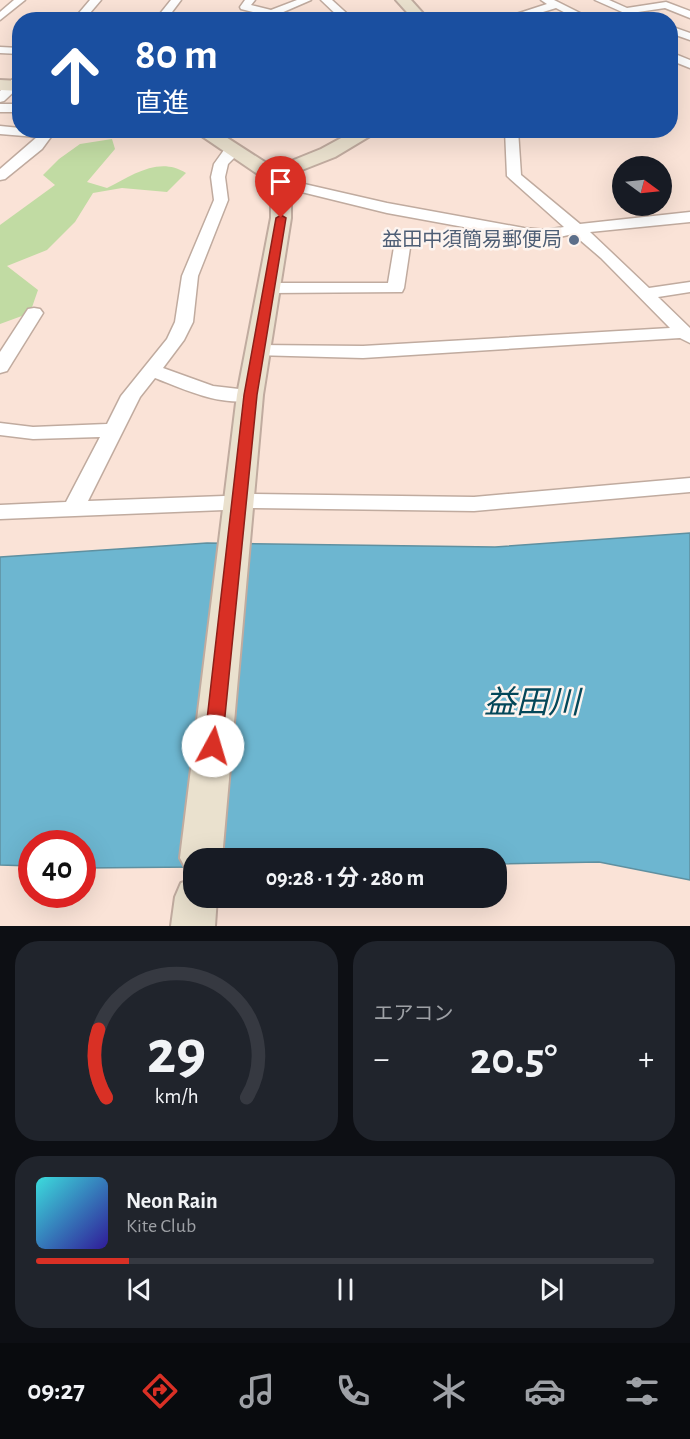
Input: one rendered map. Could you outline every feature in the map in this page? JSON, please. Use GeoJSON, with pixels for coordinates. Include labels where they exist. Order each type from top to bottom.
{"type":"FeatureCollection","features":[{"type":"Feature","properties":{"kind":"street"},"geometry":{"type":"LineString","coordinates":[[0,16],[20,0]]}},
{"type":"Feature","properties":{"kind":"street"},"geometry":{"type":"LineString","coordinates":[[85,12],[96,0]]}},
{"type":"Feature","properties":{"kind":"street"},"geometry":{"type":"LineString","coordinates":[[166,12],[176,0]]}},
{"type":"Feature","properties":{"kind":"street"},"geometry":{"type":"LineString","coordinates":[[250,0],[245,7],[268,12]]}},
{"type":"Feature","properties":{"kind":"street"},"geometry":{"type":"LineString","coordinates":[[275,12],[306,0]]}},
{"type":"Feature","properties":{"kind":"street"},"geometry":{"type":"LineString","coordinates":[[326,0],[340,12]]}},
{"type":"Feature","properties":{"kind":"street"},"geometry":{"type":"LineString","coordinates":[[403,0],[414,12]]}},
{"type":"Feature","properties":{"kind":"street"},"geometry":{"type":"LineString","coordinates":[[546,0],[572,12]]}},
{"type":"Feature","properties":{"kind":"street"},"geometry":{"type":"LineString","coordinates":[[600,0],[630,12],[666,5],[690,15]]}},
{"type":"Feature","properties":{"kind":"street"},"geometry":{"type":"LineString","coordinates":[[531,12],[557,5]]}},
{"type":"Feature","properties":{"kind":"street"},"geometry":{"type":"LineString","coordinates":[[0,176],[37,146],[43,138]]}},
{"type":"Feature","properties":{"kind":"street"},"geometry":{"type":"LineString","coordinates":[[215,138],[275,178],[387,208],[524,233],[546,235],[576,229],[690,217]]}},
{"type":"Feature","properties":{"kind":"street"},"geometry":{"type":"LineString","coordinates":[[275,178],[356,138]]}},
{"type":"Feature","properties":{"kind":"street"},"geometry":{"type":"LineString","coordinates":[[513,138],[514,176],[647,293],[687,335]]}},
{"type":"Feature","properties":{"kind":"street"},"geometry":{"type":"LineString","coordinates":[[74,508],[131,396],[175,340],[184,322],[190,276],[221,200],[218,177],[221,164],[229,153],[235,150]]}},
{"type":"Feature","properties":{"kind":"street"},"geometry":{"type":"LineString","coordinates":[[202,848],[250,395],[281,218],[282,197],[275,178]]}},
{"type":"Feature","properties":{"kind":"street"},"geometry":{"type":"LineString","coordinates":[[270,288],[396,288],[403,241]]}},
{"type":"Feature","properties":{"kind":"street"},"geometry":{"type":"LineString","coordinates":[[647,293],[690,287]]}},
{"type":"Feature","properties":{"kind":"street"},"geometry":{"type":"LineString","coordinates":[[0,368],[34,313]]}},
{"type":"Feature","properties":{"kind":"street"},"geometry":{"type":"LineString","coordinates":[[258,351],[363,352],[687,335]]}},
{"type":"Feature","properties":{"kind":"street"},"geometry":{"type":"LineString","coordinates":[[152,370],[210,392],[250,395]]}},
{"type":"Feature","properties":{"kind":"street"},"geometry":{"type":"LineString","coordinates":[[0,429],[33,433],[113,430]]}},
{"type":"Feature","properties":{"kind":"street"},"geometry":{"type":"LineString","coordinates":[[0,512],[74,508],[237,509],[474,504],[690,485]]}},
{"type":"Feature","properties":{"kind":"street"},"geometry":{"type":"LineString","coordinates":[[193,926],[195,908]]}},
{"type":"Feature","properties":{"kind":"green space"},"geometry":{"type":"Polygon","coordinates":[[[112,139],[115,149],[87,182],[107,188],[146,169],[166,166],[186,173],[167,192],[122,188],[93,193],[75,222],[47,250],[7,266],[38,290],[30,313],[0,324],[0,225],[55,185],[43,175],[59,159],[80,144],[112,139]]]}},
{"type":"Feature","properties":{"kind":"water","name":"益田川"},"geometry":{"type":"Polygon","coordinates":[[[690,533],[690,880],[599,862],[507,864],[507,848],[183,848],[183,867],[96,868],[96,830],[18,830],[18,866],[0,865],[0,557],[207,543],[495,547],[690,533]]]}},
{"type":"Feature","properties":{"kind":"place","name":"益田中須簡易郵便局"},"geometry":{"type":"Point","coordinates":[574,240]}},
{"type":"Feature","properties":{"kind":"route"},"geometry":{"type":"LineString","coordinates":[[213,746],[250,395],[281,218]]}}]}
